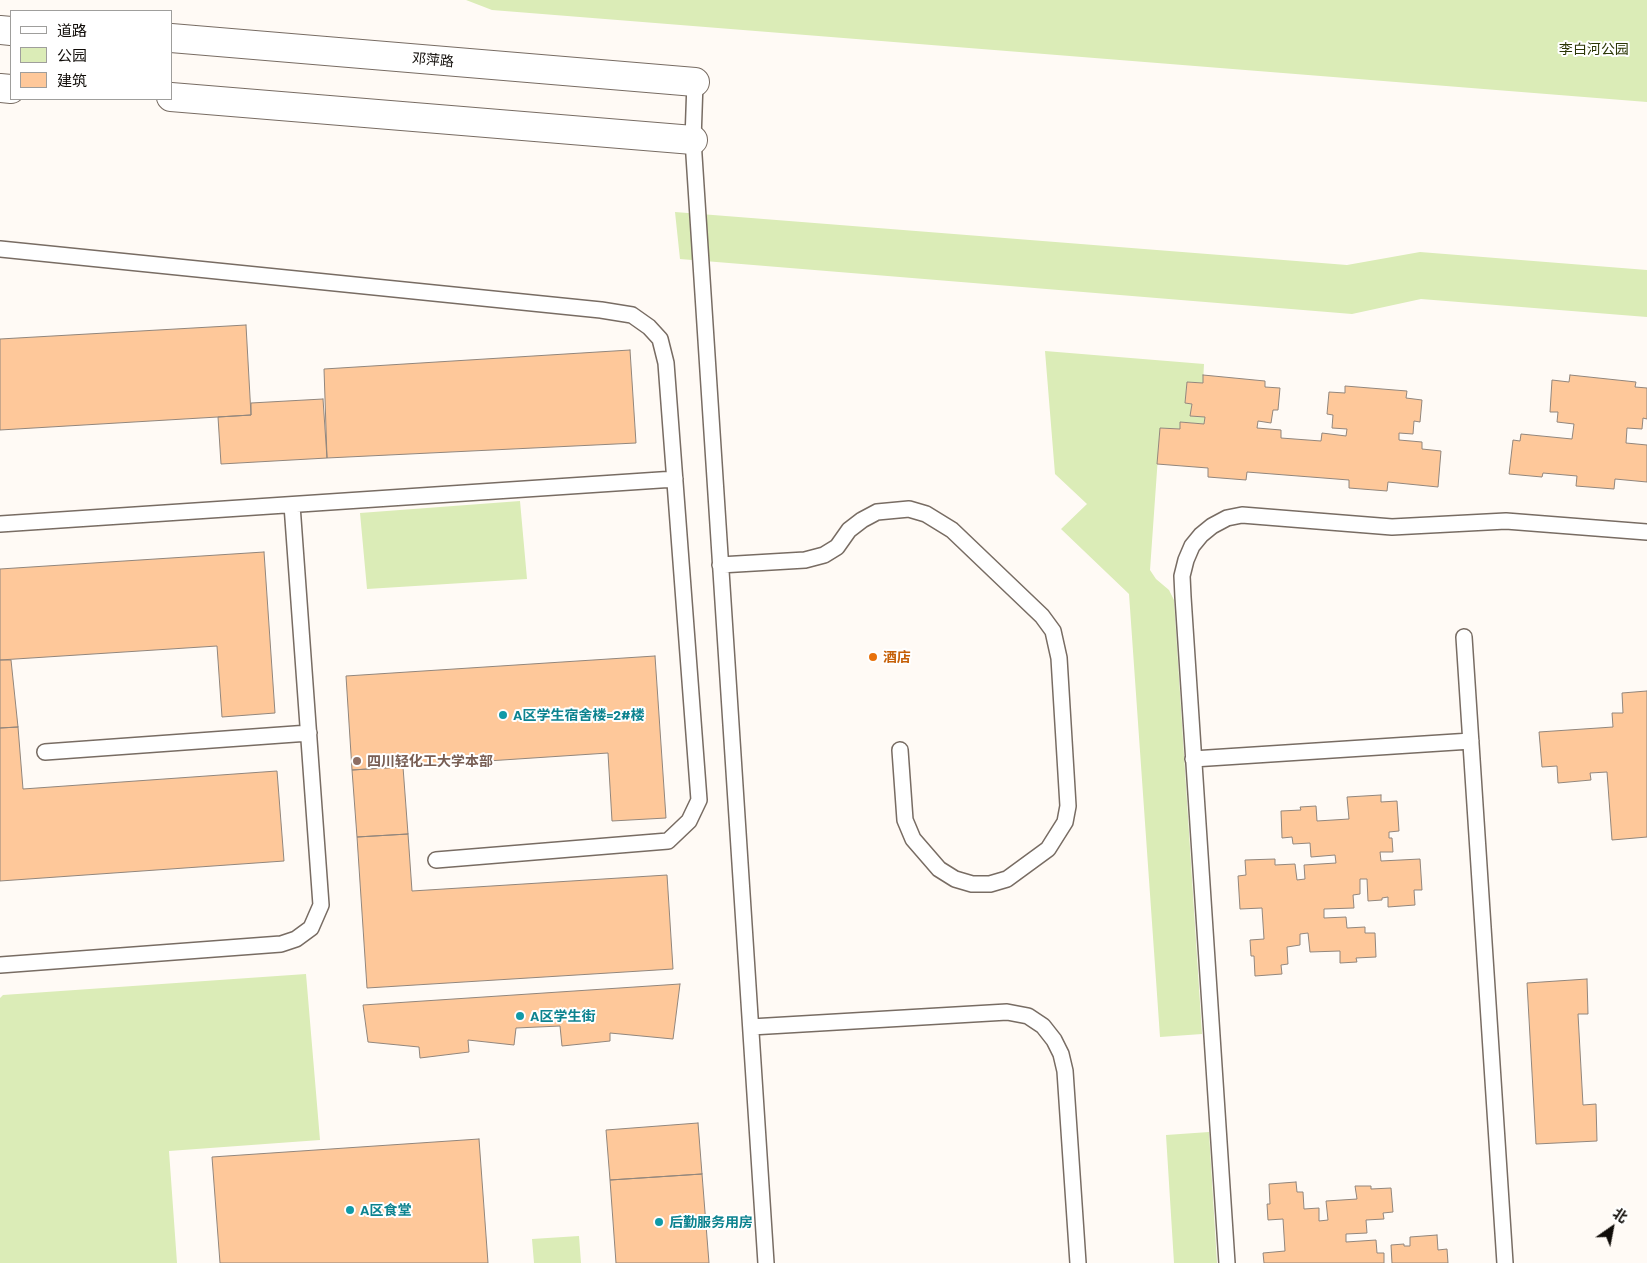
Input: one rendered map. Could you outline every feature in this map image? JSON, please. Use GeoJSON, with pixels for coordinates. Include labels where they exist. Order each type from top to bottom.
{"type":"FeatureCollection","features":[{"type":"Feature","properties":{"kind":"main road","name":"邓萍路"},"geometry":{"type":"LineString","coordinates":[[172,38],[695,82]]}},
{"type":"Feature","properties":{"kind":"main road"},"geometry":{"type":"LineString","coordinates":[[172,97],[693,140]]}},
{"type":"Feature","properties":{"kind":"lane"},"geometry":{"type":"LineString","coordinates":[[695,82],[693,140],[766,1263]]}},
{"type":"Feature","properties":{"kind":"lane"},"geometry":{"type":"LineString","coordinates":[[0,250],[582,308],[632,315],[649,327],[660,339],[666,363],[699,800],[689,820],[668,841],[436,860]]}},
{"type":"Feature","properties":{"kind":"lane"},"geometry":{"type":"LineString","coordinates":[[0,524],[674,479]]}},
{"type":"Feature","properties":{"kind":"lane"},"geometry":{"type":"LineString","coordinates":[[0,965],[281,944],[296,939],[311,928],[321,905],[292,505]]}},
{"type":"Feature","properties":{"kind":"lane"},"geometry":{"type":"LineString","coordinates":[[720,565],[806,560],[824,555],[837,547],[849,530],[862,520],[877,512],[909,509],[926,514],[952,530],[1042,616],[1053,631],[1059,658],[1068,806],[1065,822],[1048,850],[1007,879],[990,884],[972,884],[955,879],[939,869],[913,839],[905,820],[900,750]]}},
{"type":"Feature","properties":{"kind":"lane"},"geometry":{"type":"LineString","coordinates":[[1227,1263],[1182,576],[1192,546],[1212,526],[1227,518],[1242,515],[1392,527],[1506,521],[1647,532]]}},
{"type":"Feature","properties":{"kind":"lane"},"geometry":{"type":"LineString","coordinates":[[1464,637],[1505,1263]]}},
{"type":"Feature","properties":{"kind":"lane"},"geometry":{"type":"LineString","coordinates":[[45,752],[309,733]]}},
{"type":"Feature","properties":{"kind":"lane"},"geometry":{"type":"LineString","coordinates":[[1194,759],[1471,741]]}},
{"type":"Feature","properties":{"kind":"lane"},"geometry":{"type":"LineString","coordinates":[[750,1027],[1007,1012],[1028,1016],[1043,1026],[1062,1054],[1065,1071],[1078,1263]]}},
{"type":"Feature","properties":{"kind":"green space","name":"李白河公园"},"geometry":{"type":"Polygon","coordinates":[[[466,0],[1647,0],[1647,102],[492,10],[466,0]]]}},
{"type":"Feature","properties":{"kind":"green space"},"geometry":{"type":"Polygon","coordinates":[[[675,212],[1347,265],[1420,252],[1647,270],[1647,317],[1421,299],[1352,314],[680,259],[675,212]]]}},
{"type":"Feature","properties":{"kind":"green space"},"geometry":{"type":"Polygon","coordinates":[[[1045,351],[1204,364],[1203,383],[1187,382],[1185,403],[1192,404],[1190,416],[1205,417],[1204,424],[1181,422],[1180,429],[1160,428],[1150,570],[1156,579],[1169,590],[1174,600],[1202,1034],[1160,1037],[1129,594],[1061,529],[1087,504],[1055,474],[1045,351]]]}},
{"type":"Feature","properties":{"kind":"green space"},"geometry":{"type":"Polygon","coordinates":[[[520,501],[527,579],[367,589],[360,513],[520,501]]]}},
{"type":"Feature","properties":{"kind":"green space"},"geometry":{"type":"Polygon","coordinates":[[[306,974],[320,1140],[169,1151],[177,1263],[0,1263],[0,998],[3,995],[306,974]]]}},
{"type":"Feature","properties":{"kind":"green space"},"geometry":{"type":"Polygon","coordinates":[[[1209,1132],[1217,1263],[1174,1263],[1166,1135],[1209,1132]]]}},
{"type":"Feature","properties":{"kind":"green space"},"geometry":{"type":"Polygon","coordinates":[[[579,1236],[581,1263],[534,1263],[532,1239],[579,1236]]]}},
{"type":"Feature","properties":{"kind":"building"},"geometry":{"type":"Polygon","coordinates":[[[246,325],[251,415],[0,430],[0,339],[246,325]]]}},
{"type":"Feature","properties":{"kind":"building"},"geometry":{"type":"Polygon","coordinates":[[[630,350],[636,443],[327,458],[324,369],[630,350]]]}},
{"type":"Feature","properties":{"kind":"building"},"geometry":{"type":"Polygon","coordinates":[[[1203,375],[1265,381],[1265,387],[1280,388],[1278,410],[1273,410],[1271,423],[1258,421],[1257,428],[1281,430],[1281,438],[1321,441],[1322,433],[1346,436],[1347,429],[1332,428],[1333,415],[1327,414],[1329,392],[1345,393],[1345,386],[1407,391],[1406,398],[1422,400],[1420,422],[1414,421],[1413,434],[1399,433],[1399,440],[1422,442],[1422,449],[1441,451],[1438,487],[1388,482],[1387,491],[1349,488],[1349,480],[1247,472],[1246,480],[1208,477],[1208,468],[1157,464],[1160,428],[1180,429],[1180,422],[1204,424],[1205,417],[1190,416],[1192,404],[1185,403],[1187,382],[1203,383],[1203,375]]]}},
{"type":"Feature","properties":{"kind":"building"},"geometry":{"type":"Polygon","coordinates":[[[1570,375],[1636,382],[1635,387],[1647,388],[1647,419],[1643,418],[1642,429],[1627,428],[1626,443],[1647,445],[1647,482],[1615,479],[1614,489],[1576,486],[1577,476],[1543,473],[1542,477],[1509,474],[1513,440],[1520,441],[1521,434],[1572,439],[1574,424],[1557,422],[1558,412],[1550,412],[1552,380],[1569,382],[1570,375]]]}},
{"type":"Feature","properties":{"kind":"building"},"geometry":{"type":"Polygon","coordinates":[[[323,399],[327,458],[221,464],[218,417],[251,415],[251,403],[323,399]]]}},
{"type":"Feature","properties":{"kind":"building"},"geometry":{"type":"Polygon","coordinates":[[[264,552],[275,713],[222,717],[217,646],[0,660],[0,569],[264,552]]]}},
{"type":"Feature","properties":{"kind":"building","name":"A区学生宿舍楼=2#楼"},"geometry":{"type":"Polygon","coordinates":[[[655,656],[666,818],[612,821],[608,753],[352,770],[346,676],[655,656]]]}},
{"type":"Feature","properties":{"kind":"building"},"geometry":{"type":"Polygon","coordinates":[[[0,660],[11,660],[18,727],[0,728],[0,660]]]}},
{"type":"Feature","properties":{"kind":"building"},"geometry":{"type":"Polygon","coordinates":[[[1647,691],[1647,837],[1612,840],[1607,772],[1590,773],[1591,780],[1558,783],[1557,766],[1542,767],[1539,732],[1613,727],[1612,713],[1623,713],[1622,693],[1647,691]]]}},
{"type":"Feature","properties":{"kind":"building"},"geometry":{"type":"Polygon","coordinates":[[[18,727],[23,789],[277,771],[284,861],[0,881],[0,728],[18,727]]]}},
{"type":"Feature","properties":{"kind":"building"},"geometry":{"type":"Polygon","coordinates":[[[403,767],[408,834],[357,837],[352,770],[403,767]]]}},
{"type":"Feature","properties":{"kind":"building"},"geometry":{"type":"Polygon","coordinates":[[[1381,795],[1381,802],[1397,801],[1399,831],[1389,832],[1389,838],[1392,838],[1393,852],[1380,852],[1381,861],[1420,859],[1422,890],[1414,890],[1415,905],[1388,907],[1388,897],[1382,898],[1382,900],[1368,901],[1367,879],[1360,879],[1360,894],[1353,895],[1354,908],[1324,909],[1324,918],[1346,917],[1347,928],[1365,927],[1365,933],[1375,933],[1376,957],[1356,958],[1357,962],[1340,963],[1340,951],[1310,952],[1308,933],[1300,934],[1300,945],[1287,947],[1288,964],[1281,965],[1282,974],[1255,976],[1254,956],[1251,956],[1250,940],[1264,939],[1262,908],[1240,909],[1238,876],[1246,875],[1245,860],[1275,859],[1275,865],[1295,864],[1297,880],[1305,879],[1304,865],[1336,863],[1335,855],[1311,857],[1310,843],[1293,844],[1292,837],[1282,838],[1281,811],[1301,810],[1300,807],[1316,806],[1317,821],[1349,819],[1347,797],[1381,795]]]}},
{"type":"Feature","properties":{"kind":"building"},"geometry":{"type":"Polygon","coordinates":[[[408,834],[412,891],[667,875],[673,969],[367,988],[357,837],[408,834]]]}},
{"type":"Feature","properties":{"kind":"building"},"geometry":{"type":"Polygon","coordinates":[[[1587,979],[1588,1014],[1578,1014],[1583,1105],[1596,1104],[1597,1141],[1536,1144],[1527,983],[1587,979]]]}},
{"type":"Feature","properties":{"kind":"building","name":"A区学生街"},"geometry":{"type":"Polygon","coordinates":[[[680,984],[673,1039],[610,1033],[610,1041],[562,1046],[560,1026],[516,1028],[514,1045],[468,1040],[469,1052],[420,1058],[419,1047],[368,1042],[363,1005],[680,984]]]}},
{"type":"Feature","properties":{"kind":"building"},"geometry":{"type":"Polygon","coordinates":[[[698,1123],[702,1174],[610,1180],[606,1130],[698,1123]]]}},
{"type":"Feature","properties":{"kind":"building","name":"A区食堂"},"geometry":{"type":"Polygon","coordinates":[[[479,1139],[488,1263],[220,1263],[212,1157],[479,1139]]]}},
{"type":"Feature","properties":{"kind":"building","name":"后勤服务用房"},"geometry":{"type":"Polygon","coordinates":[[[702,1174],[709,1263],[616,1263],[610,1180],[702,1174]]]}},
{"type":"Feature","properties":{"kind":"building"},"geometry":{"type":"Polygon","coordinates":[[[1296,1182],[1297,1192],[1303,1192],[1304,1209],[1319,1208],[1319,1221],[1328,1220],[1326,1201],[1357,1199],[1355,1186],[1371,1186],[1371,1189],[1391,1188],[1393,1212],[1383,1213],[1384,1219],[1366,1220],[1367,1233],[1346,1234],[1346,1242],[1376,1240],[1377,1253],[1384,1253],[1384,1263],[1264,1263],[1263,1253],[1285,1251],[1283,1219],[1268,1220],[1267,1204],[1270,1204],[1269,1184],[1296,1182]]]}},
{"type":"Feature","properties":{"kind":"building"},"geometry":{"type":"Polygon","coordinates":[[[1437,1235],[1438,1250],[1447,1249],[1448,1263],[1392,1263],[1391,1245],[1404,1244],[1404,1246],[1410,1246],[1410,1237],[1437,1235]]]}},
{"type":"Feature","properties":{"kind":"place","name":"酒店"},"geometry":{"type":"Point","coordinates":[873,657]}},
{"type":"Feature","properties":{"kind":"place","name":"A区学生宿舍楼=2#楼"},"geometry":{"type":"Point","coordinates":[503,715]}},
{"type":"Feature","properties":{"kind":"place","name":"四川轻化工大学本部"},"geometry":{"type":"Point","coordinates":[357,761]}},
{"type":"Feature","properties":{"kind":"place","name":"A区学生街"},"geometry":{"type":"Point","coordinates":[520,1016]}},
{"type":"Feature","properties":{"kind":"place","name":"A区食堂"},"geometry":{"type":"Point","coordinates":[350,1210]}},
{"type":"Feature","properties":{"kind":"place","name":"后勤服务用房"},"geometry":{"type":"Point","coordinates":[659,1222]}}]}
